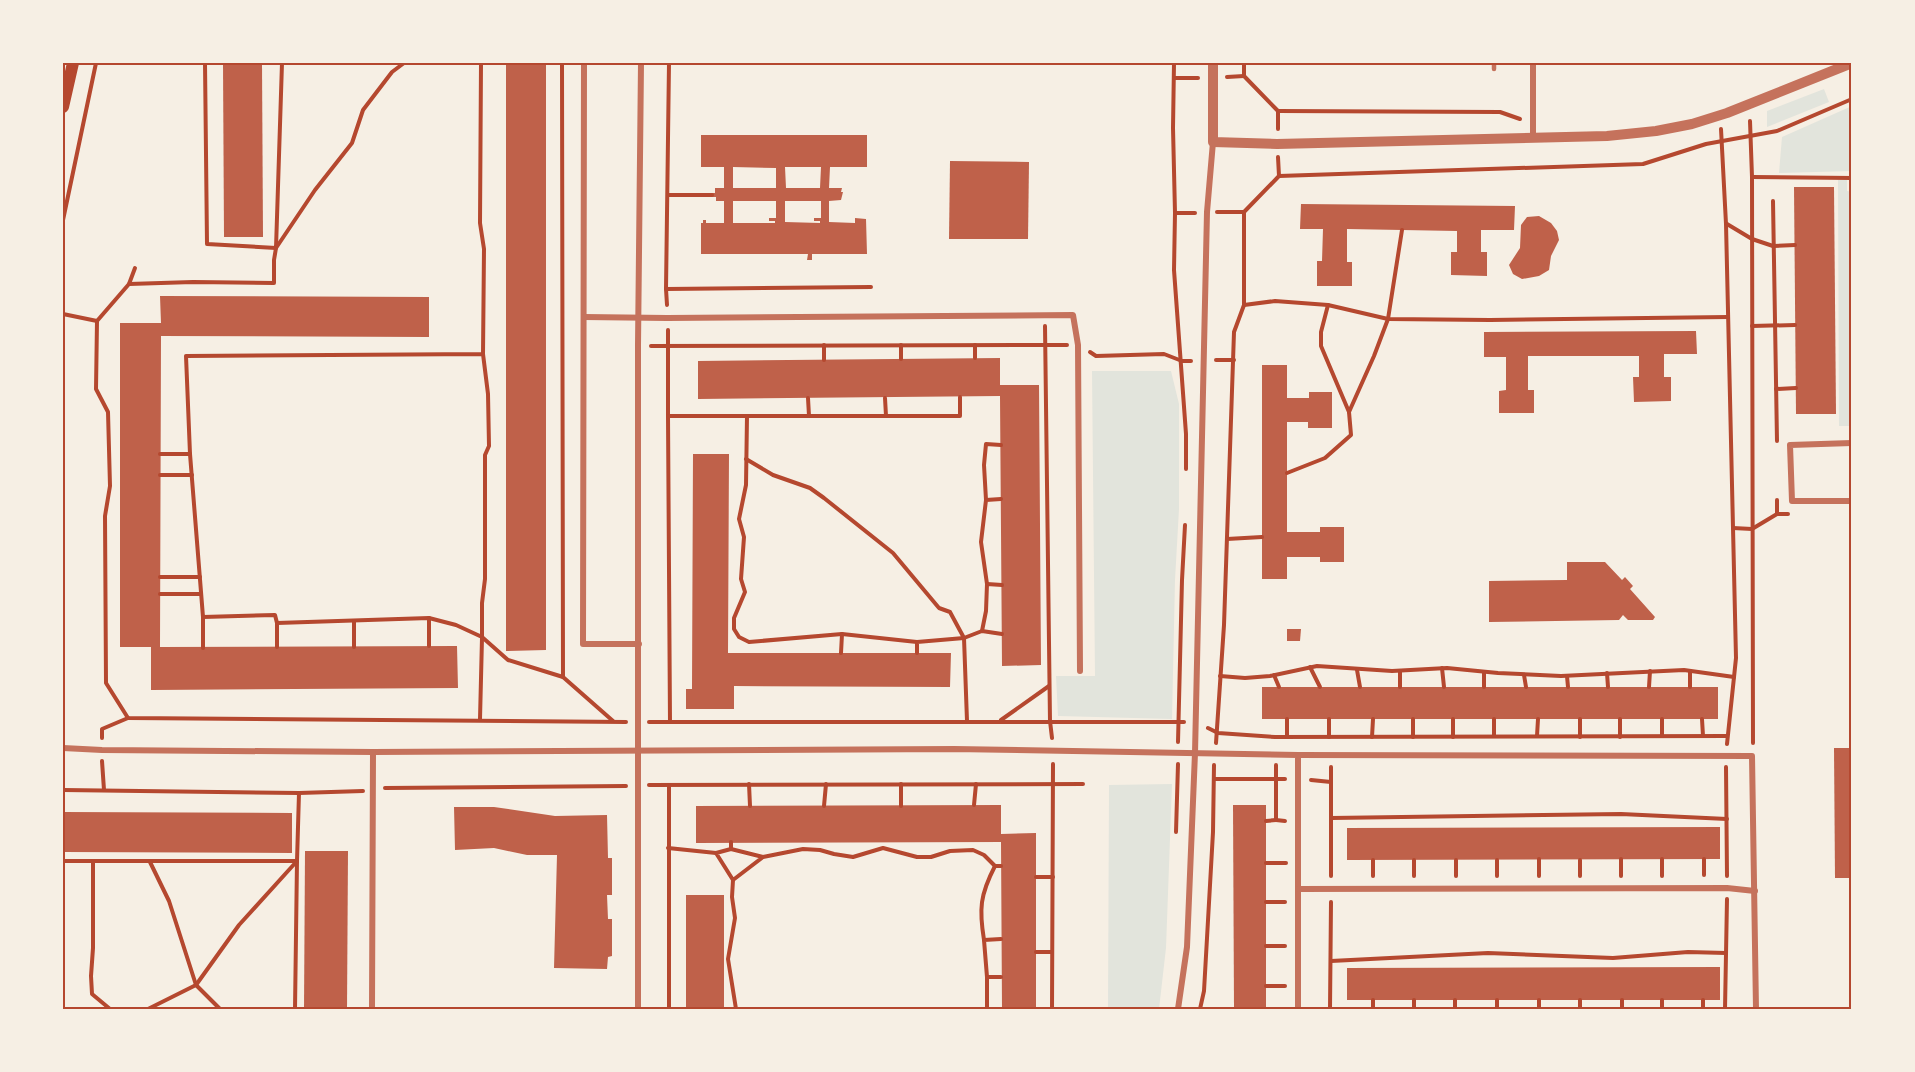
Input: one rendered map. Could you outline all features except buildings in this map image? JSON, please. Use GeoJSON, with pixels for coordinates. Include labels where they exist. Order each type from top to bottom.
{"type":"FeatureCollection","features":[{"type":"Feature","properties":{"kind":"main road"},"geometry":{"type":"LineString","coordinates":[[63,107],[73,63]]}},
{"type":"Feature","properties":{"kind":"street"},"geometry":{"type":"LineString","coordinates":[[584,63],[583,644],[639,644]]}},
{"type":"Feature","properties":{"kind":"street"},"geometry":{"type":"LineString","coordinates":[[638,1009],[638,318],[641,63]]}},
{"type":"Feature","properties":{"kind":"street"},"geometry":{"type":"LineString","coordinates":[[1178,1009],[1187,946],[1195,753],[1207,212],[1213,142],[1213,63]]}},
{"type":"Feature","properties":{"kind":"street"},"geometry":{"type":"LineString","coordinates":[[1533,63],[1533,138]]}},
{"type":"Feature","properties":{"kind":"street"},"geometry":{"type":"LineString","coordinates":[[1213,142],[1277,144],[1533,138],[1607,136],[1656,131],[1692,124],[1721,115],[1852,63]]}},
{"type":"Feature","properties":{"kind":"street"},"geometry":{"type":"LineString","coordinates":[[584,317],[1073,315],[1078,345],[1080,671]]}},
{"type":"Feature","properties":{"kind":"street"},"geometry":{"type":"LineString","coordinates":[[1852,443],[1790,445],[1792,501],[1852,501]]}},
{"type":"Feature","properties":{"kind":"street"},"geometry":{"type":"LineString","coordinates":[[63,748],[373,752],[954,749],[1298,755],[1752,756],[1756,1009]]}},
{"type":"Feature","properties":{"kind":"street"},"geometry":{"type":"LineString","coordinates":[[372,1009],[373,752]]}},
{"type":"Feature","properties":{"kind":"street"},"geometry":{"type":"LineString","coordinates":[[1298,755],[1298,1009]]}},
{"type":"Feature","properties":{"kind":"street"},"geometry":{"type":"LineString","coordinates":[[1298,888],[1727,888],[1755,891]]}},
{"type":"Feature","properties":{"kind":"path"},"geometry":{"type":"LineString","coordinates":[[63,220],[96,63]]}},
{"type":"Feature","properties":{"kind":"path"},"geometry":{"type":"LineString","coordinates":[[205,63],[207,244],[276,248]]}},
{"type":"Feature","properties":{"kind":"path"},"geometry":{"type":"LineString","coordinates":[[129,284],[274,283],[282,63]]}},
{"type":"Feature","properties":{"kind":"path"},"geometry":{"type":"LineString","coordinates":[[276,248],[315,190],[352,143],[363,110],[392,72],[404,63]]}},
{"type":"Feature","properties":{"kind":"path"},"geometry":{"type":"LineString","coordinates":[[480,719],[482,603],[485,579],[485,455],[489,446],[488,394],[483,354],[484,249],[480,223],[481,63]]}},
{"type":"Feature","properties":{"kind":"path"},"geometry":{"type":"LineString","coordinates":[[562,63],[563,677]]}},
{"type":"Feature","properties":{"kind":"path"},"geometry":{"type":"LineString","coordinates":[[669,63],[666,289],[669,346],[670,722]]}},
{"type":"Feature","properties":{"kind":"path"},"geometry":{"type":"LineString","coordinates":[[1174,63],[1174,270],[1182,361],[1186,477]]}},
{"type":"Feature","properties":{"kind":"path"},"geometry":{"type":"LineString","coordinates":[[1244,63],[1244,76],[1278,111],[1500,112],[1533,124]]}},
{"type":"Feature","properties":{"kind":"path"},"geometry":{"type":"LineString","coordinates":[[1200,1009],[1204,980],[1213,832],[1215,753],[1218,733],[1234,332],[1244,304],[1244,213],[1279,176],[1643,164],[1706,144],[1777,131],[1852,99]]}},
{"type":"Feature","properties":{"kind":"path"},"geometry":{"type":"LineString","coordinates":[[1749,105],[1752,177],[1752,756]]}},
{"type":"Feature","properties":{"kind":"path"},"geometry":{"type":"LineString","coordinates":[[1278,111],[1279,176]]}},
{"type":"Feature","properties":{"kind":"path"},"geometry":{"type":"LineString","coordinates":[[1721,115],[1726,224],[1736,658],[1726,756],[1725,1009]]}},
{"type":"Feature","properties":{"kind":"path"},"geometry":{"type":"LineString","coordinates":[[1752,177],[1852,178]]}},
{"type":"Feature","properties":{"kind":"path"},"geometry":{"type":"LineString","coordinates":[[668,195],[712,195]]}},
{"type":"Feature","properties":{"kind":"path"},"geometry":{"type":"LineString","coordinates":[[1773,201],[1777,447]]}},
{"type":"Feature","properties":{"kind":"path"},"geometry":{"type":"LineString","coordinates":[[1726,224],[1752,239],[1773,246],[1795,245]]}},
{"type":"Feature","properties":{"kind":"path"},"geometry":{"type":"LineString","coordinates":[[1349,412],[1388,319],[1402,230]]}},
{"type":"Feature","properties":{"kind":"path"},"geometry":{"type":"LineString","coordinates":[[135,268],[129,284],[97,321],[96,389],[108,412],[110,465],[110,486],[105,516],[106,683],[128,718],[480,719],[614,722],[1196,722],[1218,733],[1287,737],[1727,736]]}},
{"type":"Feature","properties":{"kind":"path"},"geometry":{"type":"LineString","coordinates":[[666,289],[871,287]]}},
{"type":"Feature","properties":{"kind":"path"},"geometry":{"type":"LineString","coordinates":[[1244,304],[1275,301],[1328,305],[1388,319],[1728,317]]}},
{"type":"Feature","properties":{"kind":"path"},"geometry":{"type":"LineString","coordinates":[[1287,473],[1325,458],[1351,435],[1349,412],[1320,346],[1328,305]]}},
{"type":"Feature","properties":{"kind":"path"},"geometry":{"type":"LineString","coordinates":[[63,314],[97,321]]}},
{"type":"Feature","properties":{"kind":"path"},"geometry":{"type":"LineString","coordinates":[[1045,315],[1050,721],[1054,751],[1052,1009]]}},
{"type":"Feature","properties":{"kind":"path"},"geometry":{"type":"LineString","coordinates":[[1752,326],[1795,325]]}},
{"type":"Feature","properties":{"kind":"path"},"geometry":{"type":"LineString","coordinates":[[824,345],[824,360]]}},
{"type":"Feature","properties":{"kind":"path"},"geometry":{"type":"LineString","coordinates":[[901,345],[901,359]]}},
{"type":"Feature","properties":{"kind":"path"},"geometry":{"type":"LineString","coordinates":[[975,345],[975,358]]}},
{"type":"Feature","properties":{"kind":"path"},"geometry":{"type":"LineString","coordinates":[[638,346],[1078,345],[1096,356],[1164,354],[1182,361]]}},
{"type":"Feature","properties":{"kind":"path"},"geometry":{"type":"LineString","coordinates":[[203,648],[203,617],[190,454],[186,356],[483,354]]}},
{"type":"Feature","properties":{"kind":"path"},"geometry":{"type":"LineString","coordinates":[[1221,359],[1233,360]]}},
{"type":"Feature","properties":{"kind":"path"},"geometry":{"type":"LineString","coordinates":[[1776,389],[1796,388]]}},
{"type":"Feature","properties":{"kind":"path"},"geometry":{"type":"LineString","coordinates":[[668,416],[960,416],[960,397]]}},
{"type":"Feature","properties":{"kind":"path"},"geometry":{"type":"LineString","coordinates":[[808,398],[809,416]]}},
{"type":"Feature","properties":{"kind":"path"},"geometry":{"type":"LineString","coordinates":[[885,398],[886,416]]}},
{"type":"Feature","properties":{"kind":"path"},"geometry":{"type":"LineString","coordinates":[[747,416],[746,485],[739,519],[744,537],[741,579],[745,592],[734,618],[734,629],[739,637],[749,642],[842,634],[917,642],[964,638],[982,631],[1002,634]]}},
{"type":"Feature","properties":{"kind":"path"},"geometry":{"type":"LineString","coordinates":[[982,631],[986,611],[987,584],[981,542],[986,500],[984,465],[986,444],[1001,445]]}},
{"type":"Feature","properties":{"kind":"path"},"geometry":{"type":"LineString","coordinates":[[160,454],[190,454]]}},
{"type":"Feature","properties":{"kind":"path"},"geometry":{"type":"LineString","coordinates":[[746,459],[773,475],[810,488],[894,552],[939,608],[950,612],[964,638],[968,721]]}},
{"type":"Feature","properties":{"kind":"path"},"geometry":{"type":"LineString","coordinates":[[160,475],[192,475]]}},
{"type":"Feature","properties":{"kind":"path"},"geometry":{"type":"LineString","coordinates":[[1777,493],[1777,514]]}},
{"type":"Feature","properties":{"kind":"path"},"geometry":{"type":"LineString","coordinates":[[986,500],[1001,499]]}},
{"type":"Feature","properties":{"kind":"path"},"geometry":{"type":"LineString","coordinates":[[1733,528],[1752,529],[1777,514],[1798,514]]}},
{"type":"Feature","properties":{"kind":"path"},"geometry":{"type":"LineString","coordinates":[[1176,836],[1185,521]]}},
{"type":"Feature","properties":{"kind":"path"},"geometry":{"type":"LineString","coordinates":[[1227,539],[1263,537]]}},
{"type":"Feature","properties":{"kind":"path"},"geometry":{"type":"LineString","coordinates":[[160,577],[200,577]]}},
{"type":"Feature","properties":{"kind":"path"},"geometry":{"type":"LineString","coordinates":[[987,584],[1002,585]]}},
{"type":"Feature","properties":{"kind":"path"},"geometry":{"type":"LineString","coordinates":[[160,594],[201,594]]}},
{"type":"Feature","properties":{"kind":"path"},"geometry":{"type":"LineString","coordinates":[[203,617],[275,615],[277,647]]}},
{"type":"Feature","properties":{"kind":"path"},"geometry":{"type":"LineString","coordinates":[[277,623],[429,618],[456,625],[482,637],[508,660],[563,677],[614,722]]}},
{"type":"Feature","properties":{"kind":"path"},"geometry":{"type":"LineString","coordinates":[[429,618],[429,646]]}},
{"type":"Feature","properties":{"kind":"path"},"geometry":{"type":"LineString","coordinates":[[354,621],[354,647]]}},
{"type":"Feature","properties":{"kind":"path"},"geometry":{"type":"LineString","coordinates":[[841,653],[842,634]]}},
{"type":"Feature","properties":{"kind":"path"},"geometry":{"type":"LineString","coordinates":[[917,642],[917,653]]}},
{"type":"Feature","properties":{"kind":"path"},"geometry":{"type":"LineString","coordinates":[[1220,675],[1245,678],[1274,675],[1317,666],[1400,671],[1442,668],[1567,676],[1690,670],[1734,677]]}},
{"type":"Feature","properties":{"kind":"path"},"geometry":{"type":"LineString","coordinates":[[1310,667],[1320,687]]}},
{"type":"Feature","properties":{"kind":"path"},"geometry":{"type":"LineString","coordinates":[[1442,668],[1444,687]]}},
{"type":"Feature","properties":{"kind":"path"},"geometry":{"type":"LineString","coordinates":[[1357,670],[1360,687]]}},
{"type":"Feature","properties":{"kind":"path"},"geometry":{"type":"LineString","coordinates":[[1690,670],[1690,687]]}},
{"type":"Feature","properties":{"kind":"path"},"geometry":{"type":"LineString","coordinates":[[1400,671],[1400,687]]}},
{"type":"Feature","properties":{"kind":"path"},"geometry":{"type":"LineString","coordinates":[[1649,687],[1650,671]]}},
{"type":"Feature","properties":{"kind":"path"},"geometry":{"type":"LineString","coordinates":[[1484,672],[1485,687]]}},
{"type":"Feature","properties":{"kind":"path"},"geometry":{"type":"LineString","coordinates":[[1607,673],[1608,687]]}},
{"type":"Feature","properties":{"kind":"path"},"geometry":{"type":"LineString","coordinates":[[1274,675],[1279,687]]}},
{"type":"Feature","properties":{"kind":"path"},"geometry":{"type":"LineString","coordinates":[[1524,675],[1526,687]]}},
{"type":"Feature","properties":{"kind":"path"},"geometry":{"type":"LineString","coordinates":[[1567,676],[1568,687]]}},
{"type":"Feature","properties":{"kind":"path"},"geometry":{"type":"LineString","coordinates":[[1000,721],[1050,686]]}},
{"type":"Feature","properties":{"kind":"path"},"geometry":{"type":"LineString","coordinates":[[1287,719],[1287,737]]}},
{"type":"Feature","properties":{"kind":"path"},"geometry":{"type":"LineString","coordinates":[[1329,719],[1331,755],[1330,1009]]}},
{"type":"Feature","properties":{"kind":"path"},"geometry":{"type":"LineString","coordinates":[[1372,719],[1372,737]]}},
{"type":"Feature","properties":{"kind":"path"},"geometry":{"type":"LineString","coordinates":[[1413,719],[1413,737]]}},
{"type":"Feature","properties":{"kind":"path"},"geometry":{"type":"LineString","coordinates":[[1454,719],[1454,737]]}},
{"type":"Feature","properties":{"kind":"path"},"geometry":{"type":"LineString","coordinates":[[1494,719],[1494,737]]}},
{"type":"Feature","properties":{"kind":"path"},"geometry":{"type":"LineString","coordinates":[[1537,737],[1538,719]]}},
{"type":"Feature","properties":{"kind":"path"},"geometry":{"type":"LineString","coordinates":[[1580,719],[1580,737]]}},
{"type":"Feature","properties":{"kind":"path"},"geometry":{"type":"LineString","coordinates":[[1620,719],[1620,736]]}},
{"type":"Feature","properties":{"kind":"path"},"geometry":{"type":"LineString","coordinates":[[1662,719],[1662,736]]}},
{"type":"Feature","properties":{"kind":"path"},"geometry":{"type":"LineString","coordinates":[[1702,719],[1703,736]]}},
{"type":"Feature","properties":{"kind":"path"},"geometry":{"type":"LineString","coordinates":[[1214,779],[1331,782]]}},
{"type":"Feature","properties":{"kind":"path"},"geometry":{"type":"LineString","coordinates":[[63,790],[299,793],[364,791],[373,788],[749,784],[1083,784]]}},
{"type":"Feature","properties":{"kind":"path"},"geometry":{"type":"LineString","coordinates":[[749,784],[750,806]]}},
{"type":"Feature","properties":{"kind":"path"},"geometry":{"type":"LineString","coordinates":[[824,806],[826,784]]}},
{"type":"Feature","properties":{"kind":"path"},"geometry":{"type":"LineString","coordinates":[[901,784],[901,806]]}},
{"type":"Feature","properties":{"kind":"path"},"geometry":{"type":"LineString","coordinates":[[974,805],[976,784]]}},
{"type":"Feature","properties":{"kind":"path"},"geometry":{"type":"LineString","coordinates":[[669,785],[669,1009]]}},
{"type":"Feature","properties":{"kind":"path"},"geometry":{"type":"LineString","coordinates":[[296,1009],[299,793]]}},
{"type":"Feature","properties":{"kind":"path"},"geometry":{"type":"LineString","coordinates":[[1331,818],[1621,814],[1727,819]]}},
{"type":"Feature","properties":{"kind":"path"},"geometry":{"type":"LineString","coordinates":[[1266,821],[1276,820]]}},
{"type":"Feature","properties":{"kind":"path"},"geometry":{"type":"LineString","coordinates":[[731,842],[731,849]]}},
{"type":"Feature","properties":{"kind":"path"},"geometry":{"type":"LineString","coordinates":[[668,848],[716,853],[731,849],[763,857],[803,849],[853,857],[883,848],[917,857],[931,857],[950,851],[973,850],[984,855],[994,866],[1001,866]]}},
{"type":"Feature","properties":{"kind":"path"},"geometry":{"type":"LineString","coordinates":[[716,853],[733,880],[732,897],[735,918],[728,959],[736,1009]]}},
{"type":"Feature","properties":{"kind":"path"},"geometry":{"type":"LineString","coordinates":[[733,880],[763,857]]}},
{"type":"Feature","properties":{"kind":"path"},"geometry":{"type":"LineString","coordinates":[[1662,859],[1662,876]]}},
{"type":"Feature","properties":{"kind":"path"},"geometry":{"type":"LineString","coordinates":[[1704,859],[1704,875]]}},
{"type":"Feature","properties":{"kind":"path"},"geometry":{"type":"LineString","coordinates":[[1373,860],[1373,876]]}},
{"type":"Feature","properties":{"kind":"path"},"geometry":{"type":"LineString","coordinates":[[1414,860],[1414,876]]}},
{"type":"Feature","properties":{"kind":"path"},"geometry":{"type":"LineString","coordinates":[[1456,860],[1456,876]]}},
{"type":"Feature","properties":{"kind":"path"},"geometry":{"type":"LineString","coordinates":[[1497,860],[1497,876]]}},
{"type":"Feature","properties":{"kind":"path"},"geometry":{"type":"LineString","coordinates":[[1539,860],[1539,876]]}},
{"type":"Feature","properties":{"kind":"path"},"geometry":{"type":"LineString","coordinates":[[1580,860],[1580,876]]}},
{"type":"Feature","properties":{"kind":"path"},"geometry":{"type":"LineString","coordinates":[[1621,860],[1621,876]]}},
{"type":"Feature","properties":{"kind":"path"},"geometry":{"type":"LineString","coordinates":[[63,861],[297,861]]}},
{"type":"Feature","properties":{"kind":"path"},"geometry":{"type":"LineString","coordinates":[[93,861],[92,994],[110,1009]]}},
{"type":"Feature","properties":{"kind":"path"},"geometry":{"type":"LineString","coordinates":[[148,1009],[196,985],[239,925],[297,861]]}},
{"type":"Feature","properties":{"kind":"path"},"geometry":{"type":"LineString","coordinates":[[150,862],[169,902],[196,985],[220,1009]]}},
{"type":"Feature","properties":{"kind":"path"},"geometry":{"type":"LineString","coordinates":[[1266,863],[1286,863]]}},
{"type":"Feature","properties":{"kind":"path"},"geometry":{"type":"LineString","coordinates":[[987,1009],[987,977],[980,916],[982,895],[994,866]]}},
{"type":"Feature","properties":{"kind":"path"},"geometry":{"type":"LineString","coordinates":[[1036,877],[1053,877]]}},
{"type":"Feature","properties":{"kind":"path"},"geometry":{"type":"LineString","coordinates":[[1266,902],[1286,902]]}},
{"type":"Feature","properties":{"kind":"path"},"geometry":{"type":"LineString","coordinates":[[984,940],[1002,939]]}},
{"type":"Feature","properties":{"kind":"path"},"geometry":{"type":"LineString","coordinates":[[1266,945],[1286,946]]}},
{"type":"Feature","properties":{"kind":"path"},"geometry":{"type":"LineString","coordinates":[[1036,952],[1052,952]]}},
{"type":"Feature","properties":{"kind":"path"},"geometry":{"type":"LineString","coordinates":[[1331,961],[1488,953],[1613,958],[1688,952],[1726,953]]}},
{"type":"Feature","properties":{"kind":"path"},"geometry":{"type":"LineString","coordinates":[[987,977],[1002,977]]}},
{"type":"Feature","properties":{"kind":"path"},"geometry":{"type":"LineString","coordinates":[[1266,986],[1286,986]]}},
{"type":"Feature","properties":{"kind":"path"},"geometry":{"type":"LineString","coordinates":[[1373,1000],[1373,1009]]}},
{"type":"Feature","properties":{"kind":"path"},"geometry":{"type":"LineString","coordinates":[[1414,1000],[1414,1009]]}},
{"type":"Feature","properties":{"kind":"path"},"geometry":{"type":"LineString","coordinates":[[1455,1000],[1455,1009]]}},
{"type":"Feature","properties":{"kind":"path"},"geometry":{"type":"LineString","coordinates":[[1497,1000],[1497,1009]]}},
{"type":"Feature","properties":{"kind":"path"},"geometry":{"type":"LineString","coordinates":[[1539,1000],[1539,1009]]}},
{"type":"Feature","properties":{"kind":"path"},"geometry":{"type":"LineString","coordinates":[[1580,1000],[1580,1009]]}},
{"type":"Feature","properties":{"kind":"path"},"geometry":{"type":"LineString","coordinates":[[1622,1000],[1622,1009]]}},
{"type":"Feature","properties":{"kind":"path"},"geometry":{"type":"LineString","coordinates":[[1662,1000],[1662,1009]]}},
{"type":"Feature","properties":{"kind":"path"},"geometry":{"type":"LineString","coordinates":[[1703,1000],[1703,1009]]}},
{"type":"Feature","properties":{"kind":"shaded area"},"geometry":{"type":"Polygon","coordinates":[[[1824,89],[1829,102],[1767,127],[1767,111],[1824,89]]]}},
{"type":"Feature","properties":{"kind":"shaded area"},"geometry":{"type":"Polygon","coordinates":[[[1852,106],[1852,171],[1779,173],[1782,137],[1852,106]]]}},
{"type":"Feature","properties":{"kind":"shaded area"},"geometry":{"type":"Polygon","coordinates":[[[1838,180],[1847,180],[1847,191],[1852,192],[1852,426],[1839,426],[1838,180]]]}},
{"type":"Feature","properties":{"kind":"shaded area"},"geometry":{"type":"Polygon","coordinates":[[[1092,371],[1171,371],[1179,404],[1179,509],[1172,719],[1058,716],[1056,676],[1095,676],[1092,371]]]}},
{"type":"Feature","properties":{"kind":"shaded area"},"geometry":{"type":"Polygon","coordinates":[[[1172,784],[1166,948],[1159,1009],[1108,1009],[1109,785],[1172,784]]]}}]}
